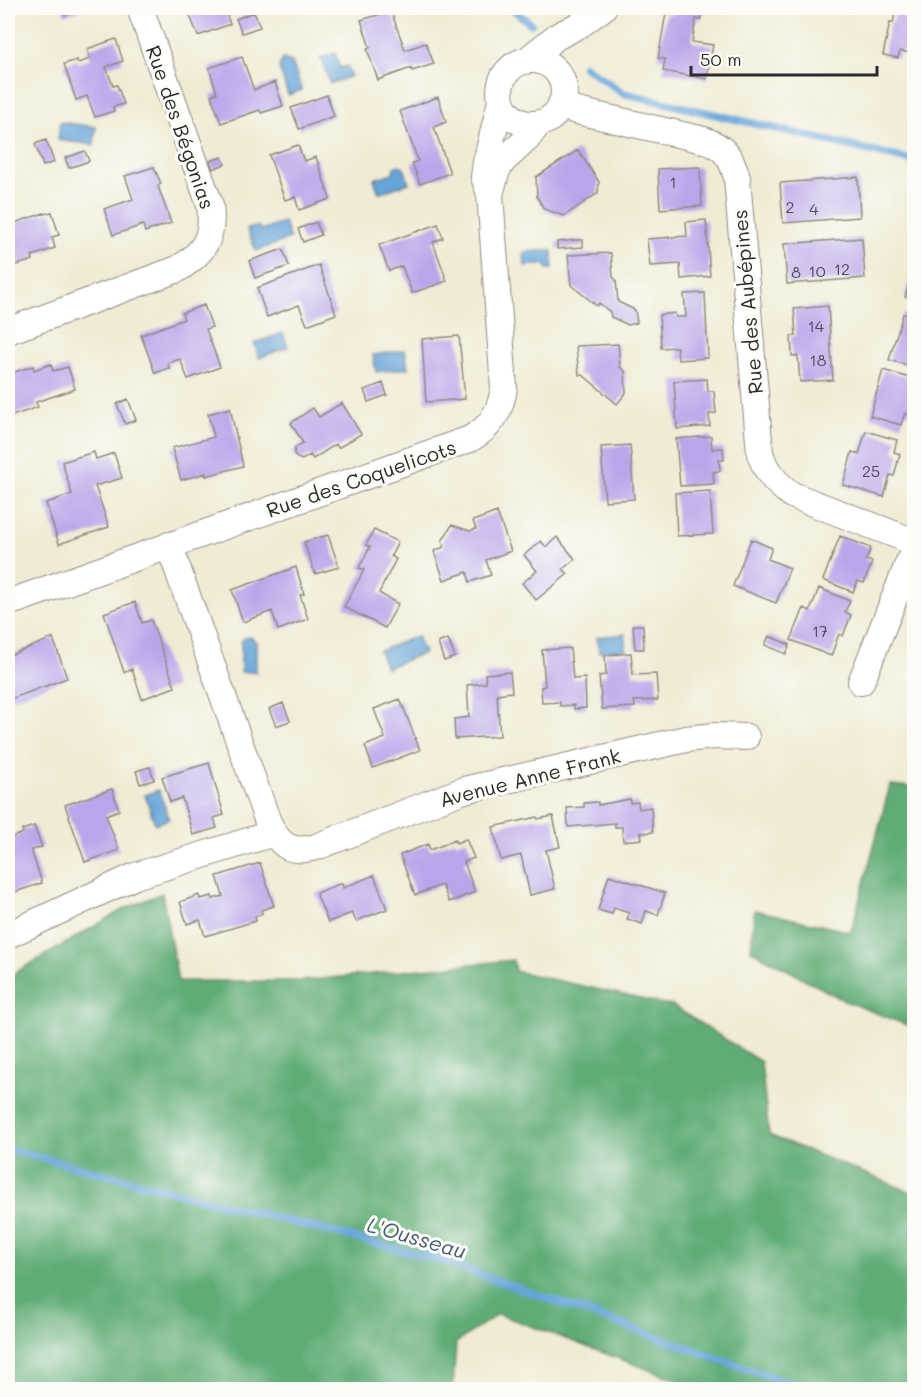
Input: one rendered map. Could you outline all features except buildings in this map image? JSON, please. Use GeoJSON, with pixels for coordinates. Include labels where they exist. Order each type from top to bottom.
{"type":"FeatureCollection","features":[{"type":"Feature","properties":{"kind":"street","name":"Rue des Bégonias"},"geometry":{"type":"LineString","coordinates":[[8,331],[178,269],[197,255],[205,246],[210,235],[212,226],[210,206],[140,8]]}},
{"type":"Feature","properties":{"kind":"street","name":"Rue des Coquelicots"},"geometry":{"type":"LineString","coordinates":[[8,603],[470,439],[492,423],[502,403],[504,388],[490,194],[484,177],[501,101],[501,85],[505,75],[512,67],[526,61],[556,37],[581,24],[603,8]]}},
{"type":"Feature","properties":{"kind":"street","name":"Rue des Coquelicots"},"geometry":{"type":"LineString","coordinates":[[558,74],[581,24]]}},
{"type":"Feature","properties":{"kind":"street"},"geometry":{"type":"LineString","coordinates":[[526,61],[544,63],[558,74],[563,84],[564,94],[561,104]]}},
{"type":"Feature","properties":{"kind":"street"},"geometry":{"type":"LineString","coordinates":[[501,101],[509,114],[517,121],[538,124]]}},
{"type":"Feature","properties":{"kind":"street","name":"Rue des Coquelicots"},"geometry":{"type":"LineString","coordinates":[[490,194],[497,170],[503,162],[527,139],[538,124],[548,120],[556,113],[561,104]]}},
{"type":"Feature","properties":{"kind":"street","name":"Rue des Aubépines"},"geometry":{"type":"LineString","coordinates":[[561,104],[573,110],[704,140],[723,149],[730,157],[738,178],[760,453],[765,470],[777,484],[792,495],[911,544]]}},
{"type":"Feature","properties":{"kind":"street"},"geometry":{"type":"LineString","coordinates":[[861,682],[911,544]]}},
{"type":"Feature","properties":{"kind":"street"},"geometry":{"type":"LineString","coordinates":[[8,935],[135,876],[274,834],[169,545]]}},
{"type":"Feature","properties":{"kind":"street","name":"Avenue Anne Frank"},"geometry":{"type":"LineString","coordinates":[[274,834],[287,847],[303,850],[464,790],[686,740],[715,736],[746,737]]}},
{"type":"Feature","properties":{"kind":"green space"},"geometry":{"type":"Polygon","coordinates":[[[890,785],[914,787],[914,1028],[845,1001],[751,950],[754,910],[851,932],[890,785]]]}},
{"type":"Feature","properties":{"kind":"green space"},"geometry":{"type":"Polygon","coordinates":[[[162,893],[178,981],[300,981],[513,960],[515,971],[673,1006],[761,1062],[769,1135],[914,1193],[914,1389],[701,1389],[498,1314],[456,1343],[453,1389],[8,1389],[8,977],[122,910],[162,893]]]}},
{"type":"Feature","properties":{"kind":"water"},"geometry":{"type":"Polygon","coordinates":[[[335,53],[340,68],[347,66],[351,76],[330,84],[321,58],[335,53]]]}},
{"type":"Feature","properties":{"kind":"water"},"geometry":{"type":"Polygon","coordinates":[[[283,59],[292,62],[302,90],[288,95],[279,67],[283,59]]]}},
{"type":"Feature","properties":{"kind":"water"},"geometry":{"type":"Polygon","coordinates":[[[60,122],[96,127],[94,145],[58,140],[60,122]]]}},
{"type":"Feature","properties":{"kind":"water"},"geometry":{"type":"Polygon","coordinates":[[[400,165],[404,168],[409,183],[379,193],[374,179],[393,173],[394,167],[400,165]]]}},
{"type":"Feature","properties":{"kind":"water"},"geometry":{"type":"Polygon","coordinates":[[[284,222],[290,239],[256,251],[247,229],[258,226],[261,230],[284,222]]]}},
{"type":"Feature","properties":{"kind":"water"},"geometry":{"type":"Polygon","coordinates":[[[552,250],[553,269],[548,269],[544,264],[525,266],[524,252],[552,250]]]}},
{"type":"Feature","properties":{"kind":"water"},"geometry":{"type":"Polygon","coordinates":[[[283,333],[288,347],[259,358],[254,343],[283,333]]]}},
{"type":"Feature","properties":{"kind":"water"},"geometry":{"type":"Polygon","coordinates":[[[405,350],[408,368],[376,372],[373,355],[405,350]]]}},
{"type":"Feature","properties":{"kind":"water"},"geometry":{"type":"Polygon","coordinates":[[[625,634],[626,649],[599,652],[597,637],[625,634]]]}},
{"type":"Feature","properties":{"kind":"water"},"geometry":{"type":"Polygon","coordinates":[[[417,636],[424,653],[386,668],[379,651],[417,636]]]}},
{"type":"Feature","properties":{"kind":"water"},"geometry":{"type":"Polygon","coordinates":[[[251,637],[256,642],[256,672],[241,672],[241,642],[244,638],[251,637]]]}},
{"type":"Feature","properties":{"kind":"water"},"geometry":{"type":"Polygon","coordinates":[[[159,790],[169,819],[155,824],[145,795],[159,790]]]}},
{"type":"Feature","properties":{"kind":"waterway"},"geometry":{"type":"LineString","coordinates":[[511,8],[531,24]]}},
{"type":"Feature","properties":{"kind":"waterway"},"geometry":{"type":"LineString","coordinates":[[584,66],[623,93],[914,161]]}},
{"type":"Feature","properties":{"kind":"waterway","name":"L'Ousseau"},"geometry":{"type":"LineString","coordinates":[[8,1149],[436,1259],[807,1390]]}}]}
